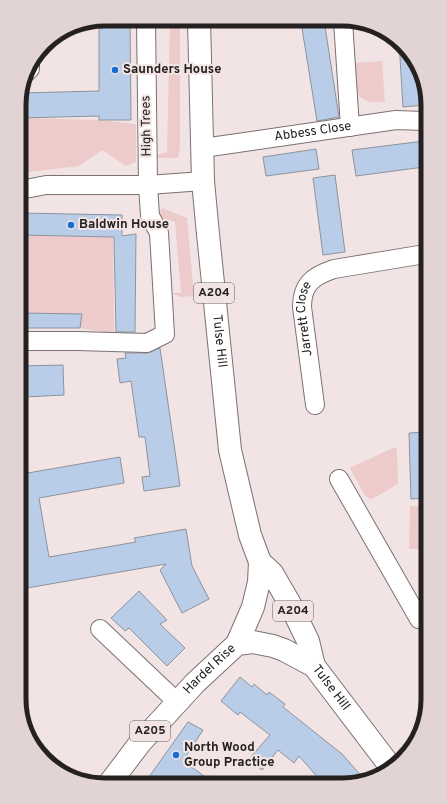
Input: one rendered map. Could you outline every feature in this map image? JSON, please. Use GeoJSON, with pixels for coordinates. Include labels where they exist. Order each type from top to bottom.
{"type":"FeatureCollection","features":[{"type":"Feature","properties":{"kind":"main road","name":"Tulse Hill"},"geometry":{"type":"LineString","coordinates":[[199,26],[203,181],[230,450],[250,535],[260,562],[253,607],[238,644]]}},
{"type":"Feature","properties":{"kind":"main road","name":"Tulse Hill"},"geometry":{"type":"LineString","coordinates":[[260,562],[272,573],[290,604],[308,641],[314,666],[388,763]]}},
{"type":"Feature","properties":{"kind":"main road","name":"Hardel Rise"},"geometry":{"type":"LineString","coordinates":[[114,778],[140,743],[177,702],[195,683],[238,644],[253,642],[273,646],[284,650],[314,666]]}},
{"type":"Feature","properties":{"kind":"street","name":"High Trees"},"geometry":{"type":"LineString","coordinates":[[26,341],[77,340],[147,343],[165,334],[159,233],[150,216],[148,185],[146,26]]}},
{"type":"Feature","properties":{"kind":"street"},"geometry":{"type":"LineString","coordinates":[[343,26],[350,127]]}},
{"type":"Feature","properties":{"kind":"street","name":"Abbess Close"},"geometry":{"type":"LineString","coordinates":[[203,148],[396,120],[421,121]]}},
{"type":"Feature","properties":{"kind":"street"},"geometry":{"type":"LineString","coordinates":[[26,189],[46,185],[148,185],[203,181]]}},
{"type":"Feature","properties":{"kind":"street","name":"Jarrett Close"},"geometry":{"type":"LineString","coordinates":[[315,405],[302,307],[302,296],[305,288],[312,280],[322,273],[421,255]]}},
{"type":"Feature","properties":{"kind":"street"},"geometry":{"type":"LineString","coordinates":[[339,479],[418,620],[421,619]]}},
{"type":"Feature","properties":{"kind":"street","name":"Hardel Rise"},"geometry":{"type":"LineString","coordinates":[[100,629],[177,702]]}},
{"type":"Feature","properties":{"kind":"shaded area"},"geometry":{"type":"Polygon","coordinates":[[[170,26],[180,26],[180,148],[178,158],[155,158],[156,155],[167,152],[170,26]]]}},
{"type":"Feature","properties":{"kind":"shaded area"},"geometry":{"type":"Polygon","coordinates":[[[382,61],[385,102],[367,101],[361,98],[355,88],[352,63],[382,61]]]}},
{"type":"Feature","properties":{"kind":"shaded area"},"geometry":{"type":"Polygon","coordinates":[[[26,118],[99,120],[136,124],[136,162],[126,166],[102,150],[79,166],[26,172],[26,118]]]}},
{"type":"Feature","properties":{"kind":"shaded area"},"geometry":{"type":"Polygon","coordinates":[[[162,208],[187,218],[194,296],[181,297],[171,293],[181,293],[175,222],[157,217],[162,208]]]}},
{"type":"Feature","properties":{"kind":"shaded area"},"geometry":{"type":"Polygon","coordinates":[[[26,235],[113,237],[114,334],[80,328],[81,314],[26,314],[26,235]]]}},
{"type":"Feature","properties":{"kind":"shaded area"},"geometry":{"type":"Polygon","coordinates":[[[395,447],[397,449],[398,484],[370,499],[364,494],[350,468],[395,447]]]}},
{"type":"Feature","properties":{"kind":"shaded area"},"geometry":{"type":"Polygon","coordinates":[[[410,506],[421,506],[421,549],[409,549],[410,506]]]}},
{"type":"Feature","properties":{"kind":"building","name":"Saunders House"},"geometry":{"type":"Polygon","coordinates":[[[130,26],[131,120],[99,120],[99,116],[26,118],[27,93],[99,91],[99,27],[130,26]]]}},
{"type":"Feature","properties":{"kind":"building"},"geometry":{"type":"Polygon","coordinates":[[[302,26],[325,26],[339,117],[317,121],[302,26]]]}},
{"type":"Feature","properties":{"kind":"building"},"geometry":{"type":"Polygon","coordinates":[[[400,52],[408,61],[413,70],[417,80],[421,105],[403,107],[400,52]]]}},
{"type":"Feature","properties":{"kind":"building"},"geometry":{"type":"Polygon","coordinates":[[[421,141],[421,167],[356,176],[352,150],[421,141]]]}},
{"type":"Feature","properties":{"kind":"building"},"geometry":{"type":"Polygon","coordinates":[[[316,149],[319,169],[266,176],[263,157],[316,149]]]}},
{"type":"Feature","properties":{"kind":"building"},"geometry":{"type":"Polygon","coordinates":[[[335,175],[345,252],[323,255],[313,178],[335,175]]]}},
{"type":"Feature","properties":{"kind":"building"},"geometry":{"type":"Polygon","coordinates":[[[26,213],[122,215],[122,236],[136,234],[135,332],[116,332],[114,237],[26,235],[26,213]]]}},
{"type":"Feature","properties":{"kind":"building"},"geometry":{"type":"Polygon","coordinates":[[[26,313],[82,314],[80,328],[26,328],[26,313]]]}},
{"type":"Feature","properties":{"kind":"building"},"geometry":{"type":"Polygon","coordinates":[[[160,348],[180,486],[144,491],[142,477],[150,476],[145,437],[139,437],[131,381],[120,383],[117,359],[126,358],[125,353],[147,353],[160,348]]]}},
{"type":"Feature","properties":{"kind":"building"},"geometry":{"type":"Polygon","coordinates":[[[63,365],[64,395],[26,397],[26,366],[63,365]]]}},
{"type":"Feature","properties":{"kind":"building"},"geometry":{"type":"Polygon","coordinates":[[[421,432],[421,498],[411,499],[409,433],[421,432]]]}},
{"type":"Feature","properties":{"kind":"building"},"geometry":{"type":"Polygon","coordinates":[[[120,457],[124,483],[39,498],[49,557],[136,542],[134,538],[186,529],[192,566],[209,599],[182,613],[160,570],[166,564],[27,588],[26,473],[120,457]]]}},
{"type":"Feature","properties":{"kind":"building"},"geometry":{"type":"Polygon","coordinates":[[[139,591],[167,620],[160,624],[185,648],[167,666],[129,628],[125,631],[111,618],[139,591]]]}},
{"type":"Feature","properties":{"kind":"building"},"geometry":{"type":"Polygon","coordinates":[[[240,677],[252,687],[254,684],[267,695],[269,692],[285,704],[283,707],[342,754],[361,775],[342,778],[318,778],[299,756],[294,763],[278,750],[262,770],[249,759],[270,735],[240,712],[238,715],[221,701],[240,677]]]}},
{"type":"Feature","properties":{"kind":"building","name":"North Wood Group Practice"},"geometry":{"type":"Polygon","coordinates":[[[188,722],[203,730],[183,761],[207,778],[148,778],[188,722]]]}},
{"type":"Feature","properties":{"kind":"place","name":"Saunders House"},"geometry":{"type":"Point","coordinates":[115,70]}},
{"type":"Feature","properties":{"kind":"place","name":"Baldwin House"},"geometry":{"type":"Point","coordinates":[71,225]}},
{"type":"Feature","properties":{"kind":"place","name":"North Wood Group Practice"},"geometry":{"type":"Point","coordinates":[176,755]}}]}
